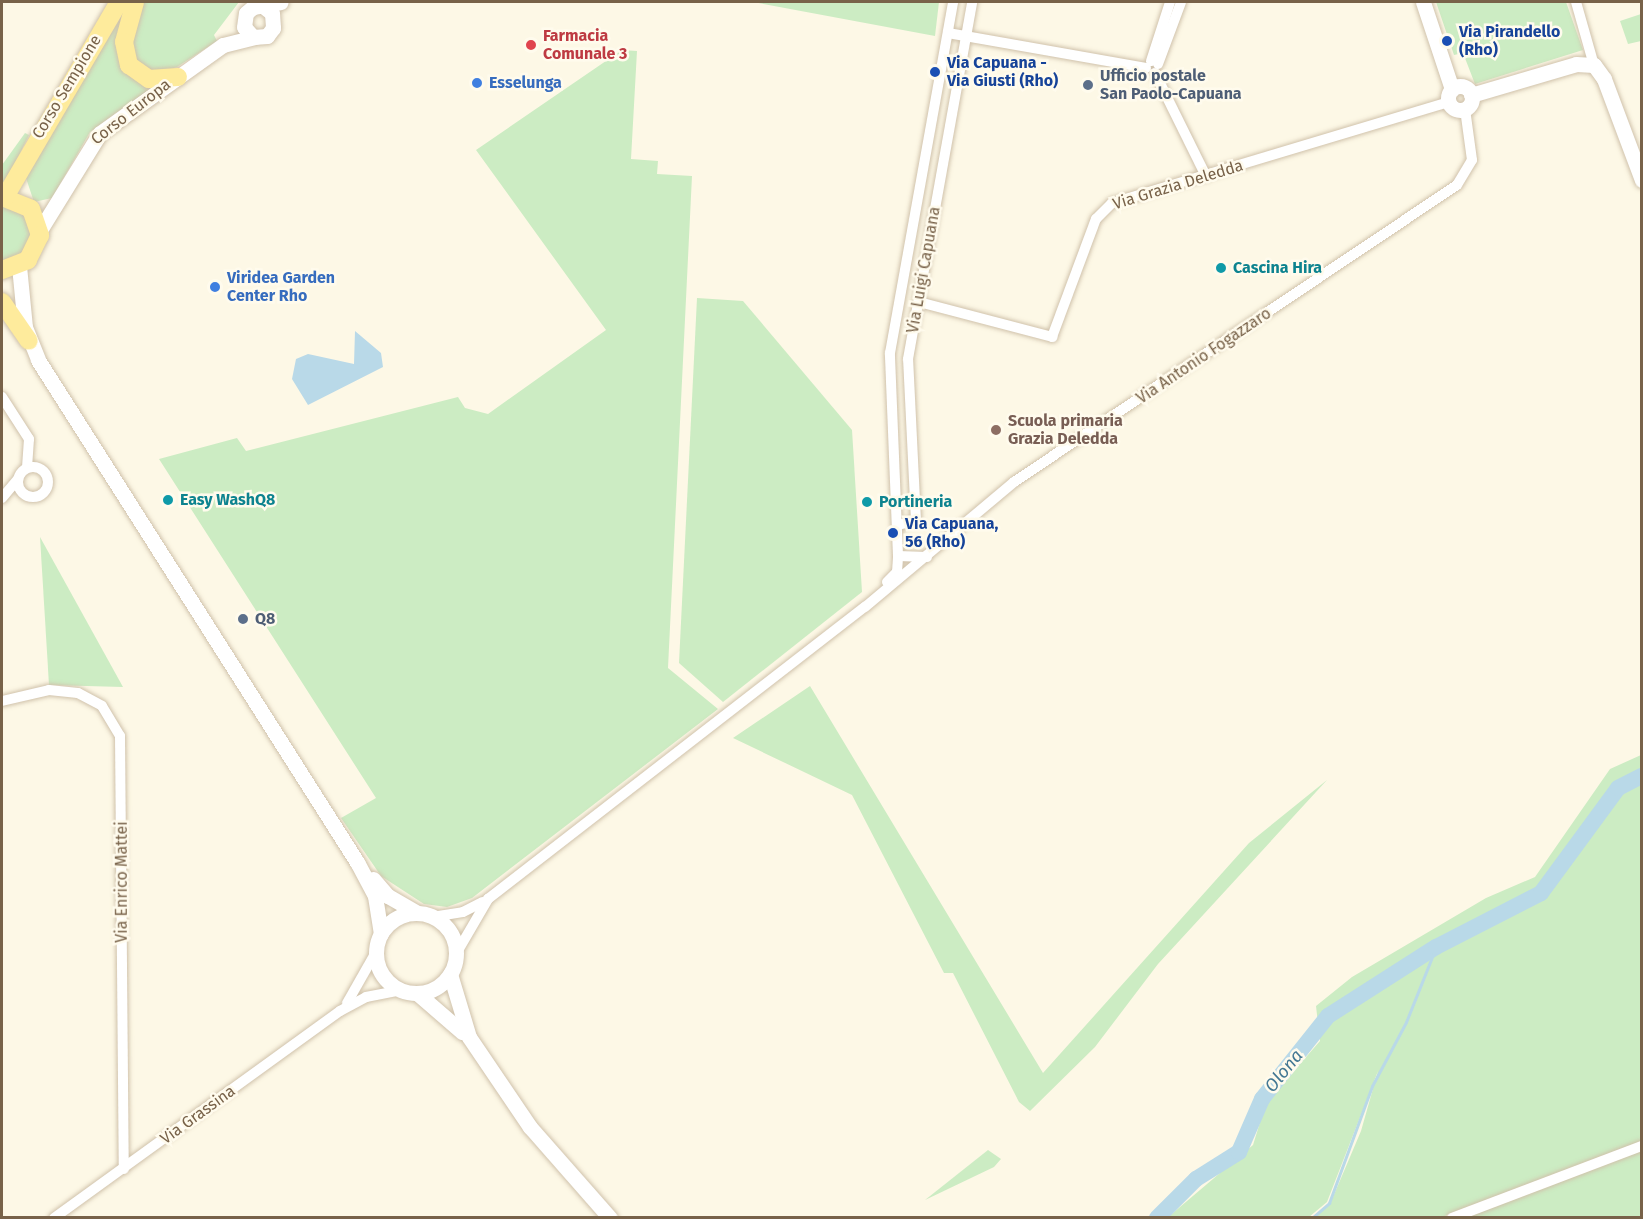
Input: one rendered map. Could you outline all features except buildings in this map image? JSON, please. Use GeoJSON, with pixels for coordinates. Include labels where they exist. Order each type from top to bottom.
{"type":"FeatureCollection","features":[{"type":"Feature","properties":{"kind":"main road","name":"Corso Sempione"},"geometry":{"type":"LineString","coordinates":[[40,230],[15,201],[19,174],[119,2]]}},
{"type":"Feature","properties":{"kind":"main road"},"geometry":{"type":"LineString","coordinates":[[135,2],[124,42],[129,65],[149,79],[178,77]]}},
{"type":"Feature","properties":{"kind":"main road"},"geometry":{"type":"LineString","coordinates":[[281,2],[262,6],[244,14],[243,27],[255,37],[267,36],[288,2]]}},
{"type":"Feature","properties":{"kind":"main road"},"geometry":{"type":"LineString","coordinates":[[1423,2],[1450,95]]}},
{"type":"Feature","properties":{"kind":"main road"},"geometry":{"type":"LineString","coordinates":[[262,6],[272,13],[274,25]]}},
{"type":"Feature","properties":{"kind":"main road","name":"Corso Europa"},"geometry":{"type":"LineString","coordinates":[[40,230],[92,140],[223,45],[244,14]]}},
{"type":"Feature","properties":{"kind":"main road","name":"Corso Europa"},"geometry":{"type":"LineString","coordinates":[[223,45],[255,37]]}},
{"type":"Feature","properties":{"kind":"main road"},"geometry":{"type":"LineString","coordinates":[[1450,95],[1468,102],[1576,64],[1594,65],[1604,79],[1641,180]]}},
{"type":"Feature","properties":{"kind":"main road"},"geometry":{"type":"LineString","coordinates":[[1450,95],[1464,87],[1468,102]]}},
{"type":"Feature","properties":{"kind":"main road"},"geometry":{"type":"LineString","coordinates":[[15,201],[46,208],[60,198]]}},
{"type":"Feature","properties":{"kind":"main road"},"geometry":{"type":"LineString","coordinates":[[29,341],[20,300],[8,269],[35,251],[40,230]]}},
{"type":"Feature","properties":{"kind":"main road"},"geometry":{"type":"LineString","coordinates":[[2,302],[29,341],[357,862],[375,896],[381,934],[376,952],[383,976],[401,990],[417,993],[430,990],[450,974]]}},
{"type":"Feature","properties":{"kind":"main road"},"geometry":{"type":"LineString","coordinates":[[357,862],[388,896],[426,915],[449,931],[456,954],[450,974],[469,1037]]}},
{"type":"Feature","properties":{"kind":"main road"},"geometry":{"type":"LineString","coordinates":[[381,934],[399,917],[426,915]]}},
{"type":"Feature","properties":{"kind":"main road"},"geometry":{"type":"LineString","coordinates":[[417,993],[469,1037],[530,1127],[610,1218]]}},
{"type":"Feature","properties":{"kind":"street","name":"Via Luigi Capuana"},"geometry":{"type":"LineString","coordinates":[[898,556],[890,353],[953,2]]}},
{"type":"Feature","properties":{"kind":"street","name":"Via Luigi Capuana"},"geometry":{"type":"LineString","coordinates":[[898,525],[916,521],[908,359],[972,2]]}},
{"type":"Feature","properties":{"kind":"street"},"geometry":{"type":"LineString","coordinates":[[1170,2],[1152,66],[1206,176]]}},
{"type":"Feature","properties":{"kind":"street"},"geometry":{"type":"LineString","coordinates":[[1152,66],[1181,2]]}},
{"type":"Feature","properties":{"kind":"street"},"geometry":{"type":"LineString","coordinates":[[1576,2],[1594,65]]}},
{"type":"Feature","properties":{"kind":"street"},"geometry":{"type":"LineString","coordinates":[[948,33],[1152,66]]}},
{"type":"Feature","properties":{"kind":"street","name":"Via Grazia Deledda"},"geometry":{"type":"LineString","coordinates":[[919,302],[1052,337],[1100,213],[1112,203],[1206,176],[1450,95]]}},
{"type":"Feature","properties":{"kind":"street","name":"Via Antonio Fogazzaro"},"geometry":{"type":"LineString","coordinates":[[860,607],[927,557],[1014,483],[1457,185],[1472,160],[1468,102]]}},
{"type":"Feature","properties":{"kind":"street"},"geometry":{"type":"LineString","coordinates":[[2,397],[29,439],[27,468],[2,498]]}},
{"type":"Feature","properties":{"kind":"street"},"geometry":{"type":"LineString","coordinates":[[2,498],[41,494],[48,481],[41,469],[27,468]]}},
{"type":"Feature","properties":{"kind":"street"},"geometry":{"type":"LineString","coordinates":[[18,479],[26,495]]}},
{"type":"Feature","properties":{"kind":"street"},"geometry":{"type":"LineString","coordinates":[[426,915],[463,912],[488,899],[860,607],[894,576],[898,556],[927,557]]}},
{"type":"Feature","properties":{"kind":"street","name":"Via Enrico Mattei"},"geometry":{"type":"LineString","coordinates":[[2,701],[49,690],[78,693],[102,706],[120,736],[124,1169]]}},
{"type":"Feature","properties":{"kind":"street"},"geometry":{"type":"LineString","coordinates":[[456,954],[488,899]]}},
{"type":"Feature","properties":{"kind":"street","name":"Via Grassina"},"geometry":{"type":"LineString","coordinates":[[340,1011],[359,989],[376,952]]}},
{"type":"Feature","properties":{"kind":"street","name":"Via Grassina"},"geometry":{"type":"LineString","coordinates":[[54,1218],[340,1011],[366,996],[401,990]]}},
{"type":"Feature","properties":{"kind":"street"},"geometry":{"type":"LineString","coordinates":[[1452,1218],[1530,1191],[1641,1146]]}},
{"type":"Feature","properties":{"kind":"green space"},"geometry":{"type":"Polygon","coordinates":[[[129,2],[120,45],[158,83],[90,132],[52,198],[34,202],[25,175],[129,2]]]}},
{"type":"Feature","properties":{"kind":"green space"},"geometry":{"type":"Polygon","coordinates":[[[141,2],[239,2],[214,35],[217,41],[177,67],[154,74],[135,64],[128,36],[141,2]]]}},
{"type":"Feature","properties":{"kind":"green space"},"geometry":{"type":"Polygon","coordinates":[[[753,2],[939,2],[935,36],[753,2]]]}},
{"type":"Feature","properties":{"kind":"green space"},"geometry":{"type":"Polygon","coordinates":[[[1436,2],[1566,2],[1583,50],[1475,84],[1463,53],[1454,55],[1436,2]]]}},
{"type":"Feature","properties":{"kind":"green space"},"geometry":{"type":"Polygon","coordinates":[[[1641,14],[1641,41],[1628,44],[1620,21],[1641,14]]]}},
{"type":"Feature","properties":{"kind":"green space"},"geometry":{"type":"Polygon","coordinates":[[[622,50],[637,51],[631,159],[658,161],[657,174],[692,176],[668,668],[718,709],[472,898],[447,907],[424,904],[381,876],[341,818],[376,798],[159,459],[237,438],[246,451],[458,397],[465,408],[488,414],[606,330],[476,150],[622,50]]]}},
{"type":"Feature","properties":{"kind":"green space"},"geometry":{"type":"Polygon","coordinates":[[[25,133],[29,135],[2,189],[2,165],[25,133]]]}},
{"type":"Feature","properties":{"kind":"green space"},"geometry":{"type":"Polygon","coordinates":[[[2,202],[32,221],[30,250],[2,264],[2,202]]]}},
{"type":"Feature","properties":{"kind":"green space"},"geometry":{"type":"Polygon","coordinates":[[[697,298],[743,301],[852,430],[862,592],[723,702],[679,663],[697,298]]]}},
{"type":"Feature","properties":{"kind":"green space"},"geometry":{"type":"Polygon","coordinates":[[[40,537],[123,687],[49,685],[40,537]]]}},
{"type":"Feature","properties":{"kind":"green space"},"geometry":{"type":"Polygon","coordinates":[[[810,686],[1043,1073],[1249,843],[1327,780],[1158,964],[1095,1047],[1030,1111],[1019,1102],[953,973],[944,973],[852,795],[733,738],[810,686]]]}},
{"type":"Feature","properties":{"kind":"green space"},"geometry":{"type":"Polygon","coordinates":[[[1641,755],[1641,772],[1617,781],[1554,877],[1533,894],[1481,918],[1475,928],[1545,897],[1620,796],[1641,782],[1641,1142],[1442,1217],[1314,1217],[1330,1204],[1361,1131],[1378,1071],[1327,1202],[1309,1217],[1167,1218],[1253,1145],[1266,1103],[1320,1041],[1316,1006],[1352,977],[1486,898],[1535,877],[1610,769],[1641,755]]]}},
{"type":"Feature","properties":{"kind":"green space"},"geometry":{"type":"Polygon","coordinates":[[[1641,1149],[1641,1217],[1462,1218],[1641,1149]]]}},
{"type":"Feature","properties":{"kind":"green space"},"geometry":{"type":"Polygon","coordinates":[[[988,1150],[1001,1159],[994,1167],[925,1200],[988,1150]]]}},
{"type":"Feature","properties":{"kind":"water"},"geometry":{"type":"Polygon","coordinates":[[[355,331],[381,353],[383,367],[308,405],[292,379],[296,359],[308,354],[354,364],[355,331]]]}},
{"type":"Feature","properties":{"kind":"waterway","name":"Olona"},"geometry":{"type":"LineString","coordinates":[[1157,1218],[1196,1179],[1239,1152],[1262,1099],[1328,1016],[1436,947],[1541,893],[1618,788],[1642,776]]}},
{"type":"Feature","properties":{"kind":"waterway","name":"Olona"},"geometry":{"type":"LineString","coordinates":[[1312,1218],[1329,1203],[1372,1086],[1406,1022],[1436,947]]}},
{"type":"Feature","properties":{"kind":"place","name":"Via Pirandello (Rho)"},"geometry":{"type":"Point","coordinates":[1447,41]}},
{"type":"Feature","properties":{"kind":"place","name":"Farmacia Comunale 3"},"geometry":{"type":"Point","coordinates":[531,45]}},
{"type":"Feature","properties":{"kind":"place","name":"Via Capuana - Via Giusti (Rho)"},"geometry":{"type":"Point","coordinates":[935,72]}},
{"type":"Feature","properties":{"kind":"place","name":"Esselunga"},"geometry":{"type":"Point","coordinates":[477,83]}},
{"type":"Feature","properties":{"kind":"place","name":"Ufficio postale San Paolo-Capuana"},"geometry":{"type":"Point","coordinates":[1088,85]}},
{"type":"Feature","properties":{"kind":"place","name":"Cascina Hira"},"geometry":{"type":"Point","coordinates":[1221,268]}},
{"type":"Feature","properties":{"kind":"place","name":"Viridea Garden Center Rho"},"geometry":{"type":"Point","coordinates":[215,287]}},
{"type":"Feature","properties":{"kind":"place","name":"Scuola primaria Grazia Deledda"},"geometry":{"type":"Point","coordinates":[996,430]}},
{"type":"Feature","properties":{"kind":"place","name":"Easy WashQ8"},"geometry":{"type":"Point","coordinates":[168,500]}},
{"type":"Feature","properties":{"kind":"place","name":"Portineria"},"geometry":{"type":"Point","coordinates":[867,502]}},
{"type":"Feature","properties":{"kind":"place","name":"Via Capuana, 56 (Rho)"},"geometry":{"type":"Point","coordinates":[893,533]}},
{"type":"Feature","properties":{"kind":"place","name":"Q8"},"geometry":{"type":"Point","coordinates":[243,619]}}]}
